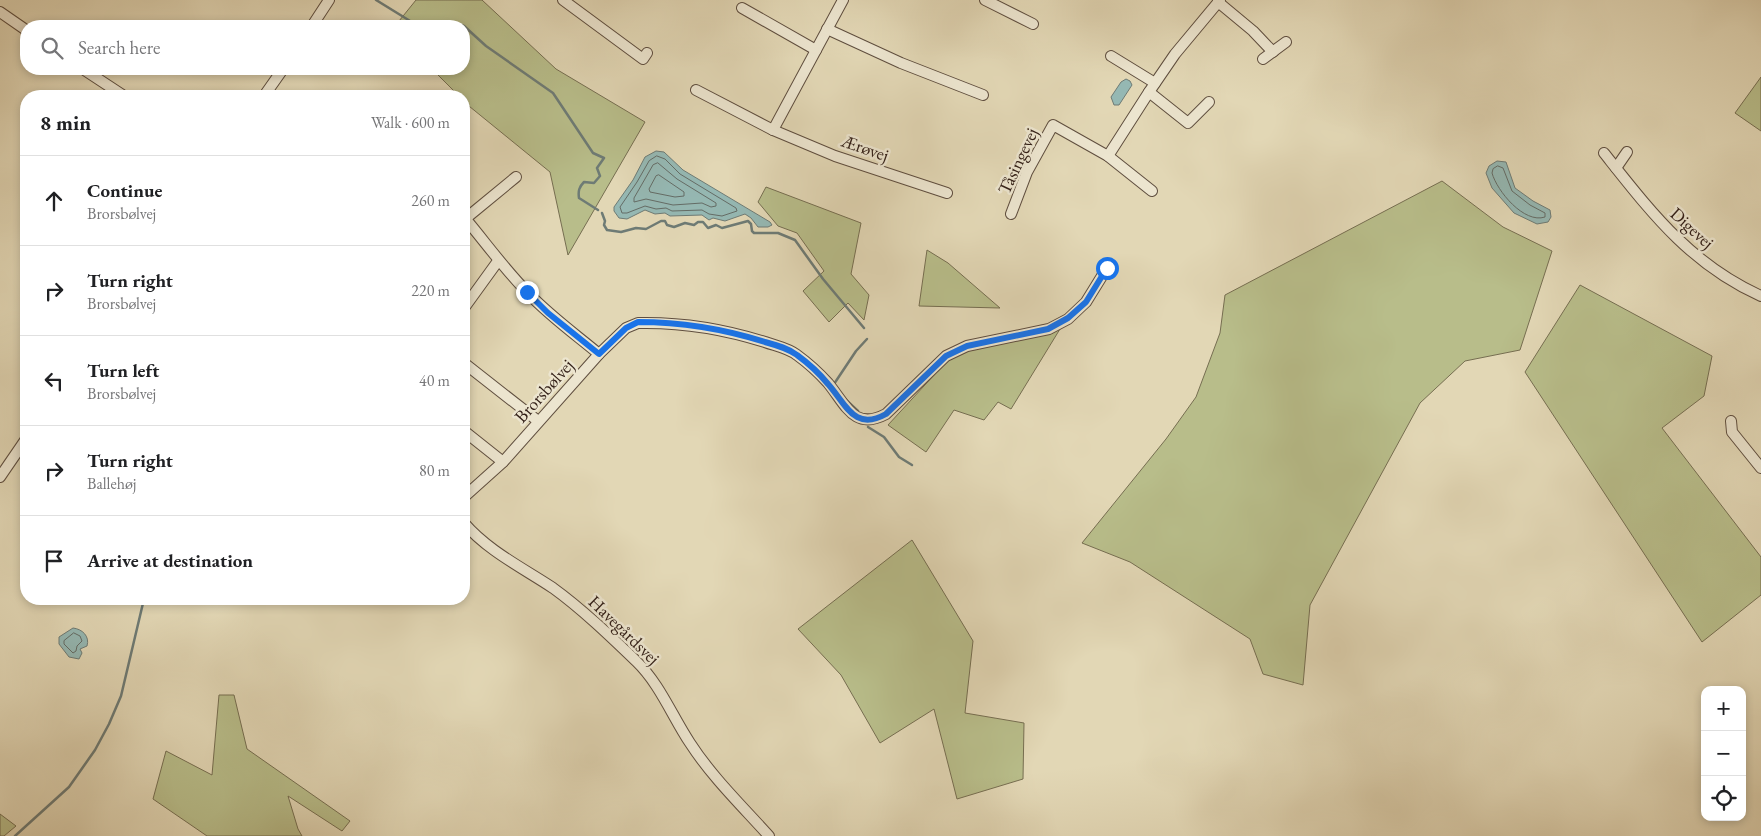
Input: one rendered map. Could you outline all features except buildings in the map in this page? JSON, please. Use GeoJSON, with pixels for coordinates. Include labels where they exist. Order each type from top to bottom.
{"type":"FeatureCollection","features":[{"type":"Feature","properties":{"kind":"street"},"geometry":{"type":"LineString","coordinates":[[316,20],[329,0]]}},
{"type":"Feature","properties":{"kind":"street"},"geometry":{"type":"LineString","coordinates":[[563,0],[644,59],[647,53]]}},
{"type":"Feature","properties":{"kind":"street"},"geometry":{"type":"LineString","coordinates":[[773,130],[842,0]]}},
{"type":"Feature","properties":{"kind":"street"},"geometry":{"type":"LineString","coordinates":[[985,0],[1033,24]]}},
{"type":"Feature","properties":{"kind":"street"},"geometry":{"type":"LineString","coordinates":[[1108,156],[1175,54],[1219,1],[1253,31],[1272,52]]}},
{"type":"Feature","properties":{"kind":"street"},"geometry":{"type":"LineString","coordinates":[[742,8],[816,50]]}},
{"type":"Feature","properties":{"kind":"street"},"geometry":{"type":"LineString","coordinates":[[0,12],[20,26]]}},
{"type":"Feature","properties":{"kind":"street"},"geometry":{"type":"LineString","coordinates":[[827,29],[901,63],[983,95]]}},
{"type":"Feature","properties":{"kind":"street"},"geometry":{"type":"LineString","coordinates":[[1263,59],[1286,42]]}},
{"type":"Feature","properties":{"kind":"street"},"geometry":{"type":"LineString","coordinates":[[1111,56],[1155,83]]}},
{"type":"Feature","properties":{"kind":"street"},"geometry":{"type":"LineString","coordinates":[[92,75],[115,90]]}},
{"type":"Feature","properties":{"kind":"street"},"geometry":{"type":"LineString","coordinates":[[268,90],[279,75]]}},
{"type":"Feature","properties":{"kind":"street","name":"Ærøvej"},"geometry":{"type":"LineString","coordinates":[[696,90],[773,130],[835,156],[947,193]]}},
{"type":"Feature","properties":{"kind":"street"},"geometry":{"type":"LineString","coordinates":[[1149,92],[1188,123],[1209,102]]}},
{"type":"Feature","properties":{"kind":"street","name":"Tåsingevej"},"geometry":{"type":"LineString","coordinates":[[1011,214],[1027,172],[1053,125],[1108,156],[1152,191]]}},
{"type":"Feature","properties":{"kind":"street"},"geometry":{"type":"LineString","coordinates":[[1616,168],[1627,152]]}},
{"type":"Feature","properties":{"kind":"street","name":"Digevej"},"geometry":{"type":"LineString","coordinates":[[1604,153],[1653,215],[1685,247],[1732,281],[1761,296]]}},
{"type":"Feature","properties":{"kind":"street"},"geometry":{"type":"LineString","coordinates":[[470,213],[516,177]]}},
{"type":"Feature","properties":{"kind":"street"},"geometry":{"type":"LineString","coordinates":[[470,226],[498,261],[548,313],[599,354]]}},
{"type":"Feature","properties":{"kind":"street"},"geometry":{"type":"LineString","coordinates":[[470,300],[498,261]]}},
{"type":"Feature","properties":{"kind":"street","name":"Brorsbølvej"},"geometry":{"type":"LineString","coordinates":[[470,492],[503,462],[599,354],[626,328],[638,322],[714,329],[782,347],[795,354],[828,384],[852,415],[865,420],[876,419],[886,414],[946,356],[967,346],[1048,329],[1068,318],[1086,302],[1107,268]]}},
{"type":"Feature","properties":{"kind":"street"},"geometry":{"type":"LineString","coordinates":[[470,368],[538,421]]}},
{"type":"Feature","properties":{"kind":"street"},"geometry":{"type":"LineString","coordinates":[[1731,421],[1732,432],[1761,468]]}},
{"type":"Feature","properties":{"kind":"street"},"geometry":{"type":"LineString","coordinates":[[470,436],[503,462]]}},
{"type":"Feature","properties":{"kind":"street"},"geometry":{"type":"LineString","coordinates":[[0,477],[20,448]]}},
{"type":"Feature","properties":{"kind":"street","name":"Havegårdsvej"},"geometry":{"type":"LineString","coordinates":[[470,529],[489,546],[570,602],[644,669],[660,690],[690,743],[708,768],[769,836]]}},
{"type":"Feature","properties":{"kind":"green space"},"geometry":{"type":"Polygon","coordinates":[[[416,0],[482,0],[556,69],[645,122],[568,255],[550,172],[470,107],[470,90],[453,90],[438,75],[470,75],[470,20],[400,20],[416,0]]]}},
{"type":"Feature","properties":{"kind":"green space"},"geometry":{"type":"Polygon","coordinates":[[[1761,77],[1761,131],[1735,113],[1761,77]]]}},
{"type":"Feature","properties":{"kind":"green space"},"geometry":{"type":"Polygon","coordinates":[[[1442,181],[1503,227],[1552,251],[1520,350],[1465,361],[1420,403],[1310,605],[1303,685],[1263,674],[1250,639],[1130,562],[1082,543],[1166,439],[1196,397],[1220,333],[1225,295],[1442,181]]]}},
{"type":"Feature","properties":{"kind":"green space"},"geometry":{"type":"Polygon","coordinates":[[[766,187],[861,223],[851,274],[869,295],[864,320],[848,303],[829,322],[803,291],[824,271],[797,233],[778,226],[758,202],[766,187]]]}},
{"type":"Feature","properties":{"kind":"green space"},"geometry":{"type":"Polygon","coordinates":[[[927,250],[948,263],[1000,308],[919,306],[927,250]]]}},
{"type":"Feature","properties":{"kind":"green space"},"geometry":{"type":"Polygon","coordinates":[[[1580,285],[1712,356],[1704,396],[1662,428],[1761,557],[1761,595],[1702,642],[1525,372],[1580,285]]]}},
{"type":"Feature","properties":{"kind":"green space"},"geometry":{"type":"Polygon","coordinates":[[[1060,329],[1011,409],[998,402],[984,420],[954,410],[926,452],[888,425],[948,360],[968,351],[1060,329]]]}},
{"type":"Feature","properties":{"kind":"green space"},"geometry":{"type":"Polygon","coordinates":[[[912,540],[973,641],[965,713],[1024,723],[1023,779],[957,799],[934,709],[880,743],[841,675],[798,629],[912,540]]]}},
{"type":"Feature","properties":{"kind":"green space"},"geometry":{"type":"Polygon","coordinates":[[[219,695],[234,695],[247,749],[350,821],[342,831],[288,796],[302,836],[207,836],[153,799],[166,751],[212,775],[219,695]]]}},
{"type":"Feature","properties":{"kind":"green space"},"geometry":{"type":"Polygon","coordinates":[[[0,814],[16,826],[4,836],[0,836],[0,814]]]}},
{"type":"Feature","properties":{"kind":"water"},"geometry":{"type":"Polygon","coordinates":[[[1126,79],[1132,85],[1119,105],[1114,105],[1111,97],[1121,82],[1126,79]]]}},
{"type":"Feature","properties":{"kind":"water"},"geometry":{"type":"Polygon","coordinates":[[[656,151],[664,152],[683,170],[770,222],[772,225],[758,227],[745,214],[725,221],[713,218],[709,220],[702,215],[670,216],[665,213],[655,214],[645,210],[627,219],[619,218],[614,211],[614,207],[633,180],[645,157],[656,151]]]}},
{"type":"Feature","properties":{"kind":"water"},"geometry":{"type":"Polygon","coordinates":[[[1497,161],[1506,162],[1515,188],[1550,210],[1551,217],[1548,222],[1537,224],[1514,213],[1492,188],[1486,173],[1489,166],[1497,161]]]}},
{"type":"Feature","properties":{"kind":"water"},"geometry":{"type":"Polygon","coordinates":[[[73,628],[82,631],[88,642],[87,646],[80,649],[82,653],[79,659],[69,657],[59,644],[59,637],[73,628]]]}},
{"type":"Feature","properties":{"kind":"waterway"},"geometry":{"type":"LineString","coordinates":[[376,0],[408,20]]}},
{"type":"Feature","properties":{"kind":"waterway"},"geometry":{"type":"LineString","coordinates":[[470,31],[486,46],[553,93],[593,153],[604,158],[597,168],[600,176],[594,183],[584,182],[579,191],[579,198],[598,210]]}},
{"type":"Feature","properties":{"kind":"waterway"},"geometry":{"type":"LineString","coordinates":[[602,213],[607,230],[621,232],[636,228],[646,229],[661,221],[665,221],[667,225],[674,227],[685,223],[694,225],[698,222],[703,222],[708,228],[716,225],[722,228],[748,221],[754,233],[778,233],[795,240],[823,279],[864,328]]}},
{"type":"Feature","properties":{"kind":"waterway"},"geometry":{"type":"LineString","coordinates":[[834,384],[856,351],[867,339]]}},
{"type":"Feature","properties":{"kind":"waterway"},"geometry":{"type":"LineString","coordinates":[[845,399],[858,411]]}},
{"type":"Feature","properties":{"kind":"waterway"},"geometry":{"type":"LineString","coordinates":[[868,427],[884,437],[899,457],[912,465]]}},
{"type":"Feature","properties":{"kind":"waterway"},"geometry":{"type":"LineString","coordinates":[[15,836],[69,787],[95,750],[121,696],[143,605]]}},
{"type":"Feature","properties":{"kind":"route"},"geometry":{"type":"LineString","coordinates":[[527,292],[548,313],[599,354],[626,328],[638,322],[714,329],[782,347],[795,354],[812,368],[828,384],[852,415],[865,420],[876,419],[886,414],[946,356],[967,346],[1048,329],[1068,318],[1086,302],[1107,268]]}}]}
